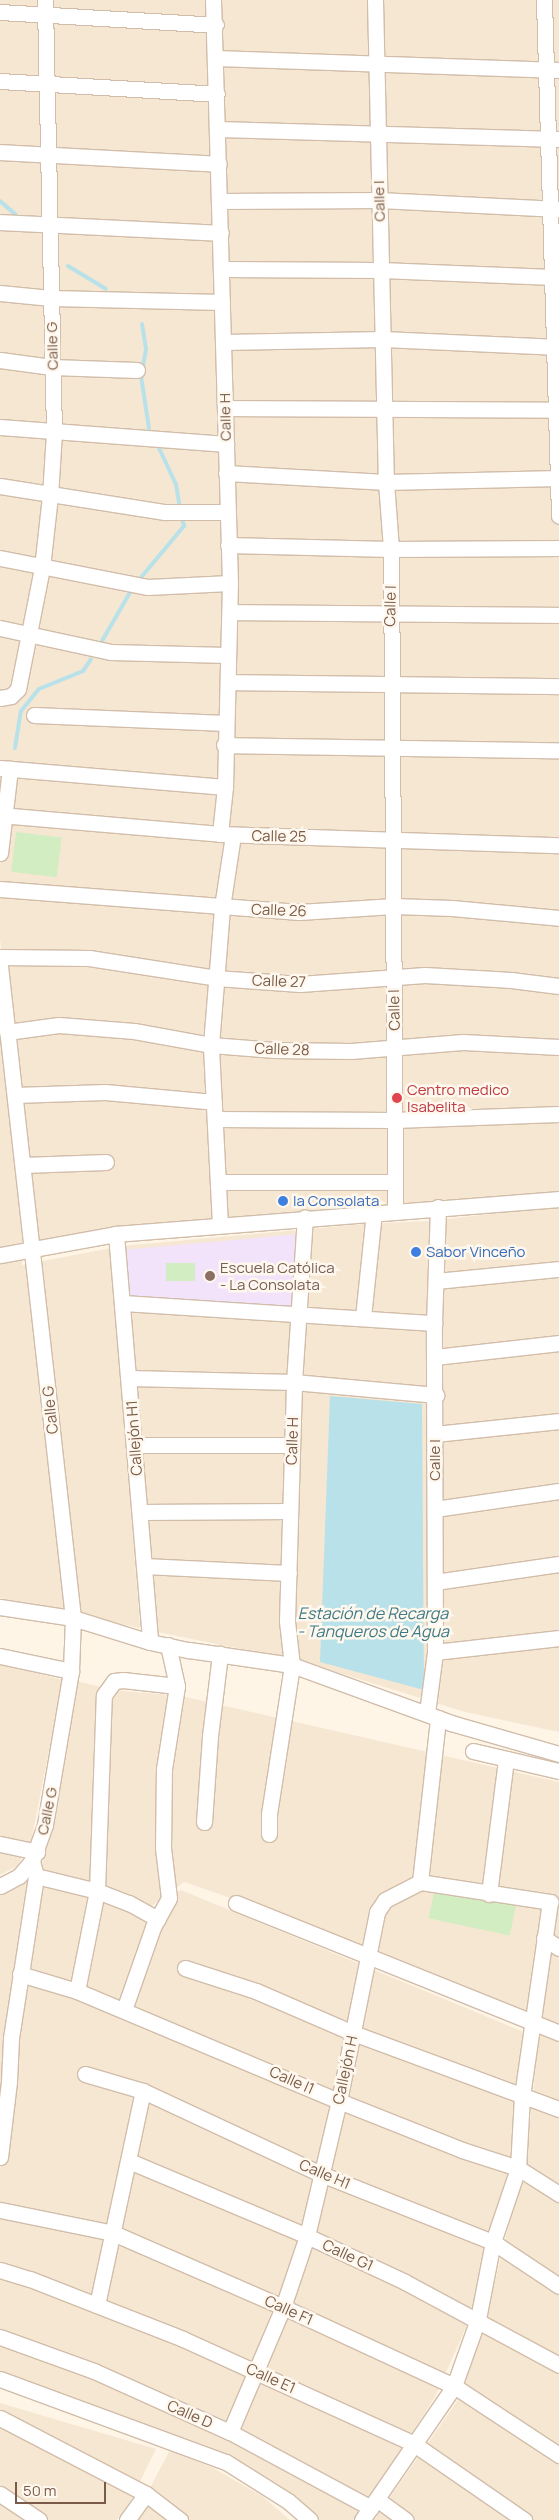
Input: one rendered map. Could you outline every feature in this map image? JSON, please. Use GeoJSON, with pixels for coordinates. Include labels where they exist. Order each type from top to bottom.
{"type":"FeatureCollection","features":[{"type":"Feature","properties":{"kind":"street","name":"Calle H"},"geometry":{"type":"LineString","coordinates":[[213,0],[216,25],[230,583],[227,655],[228,682],[224,745],[227,835],[211,1045],[220,1224]]}},
{"type":"Feature","properties":{"kind":"street","name":"Calle I"},"geometry":{"type":"LineString","coordinates":[[375,0],[386,482],[391,549],[389,613],[394,839],[395,1211]]}},
{"type":"Feature","properties":{"kind":"street"},"geometry":{"type":"LineString","coordinates":[[544,0],[553,70],[559,516]]}},
{"type":"Feature","properties":{"kind":"street"},"geometry":{"type":"LineString","coordinates":[[0,12],[45,7],[216,25]]}},
{"type":"Feature","properties":{"kind":"street","name":"Calle G"},"geometry":{"type":"LineString","coordinates":[[0,698],[11,696],[18,689],[27,634],[42,568],[50,496],[54,433],[45,7]]}},
{"type":"Feature","properties":{"kind":"street"},"geometry":{"type":"LineString","coordinates":[[216,58],[553,70]]}},
{"type":"Feature","properties":{"kind":"street"},"geometry":{"type":"LineString","coordinates":[[0,81],[217,94]]}},
{"type":"Feature","properties":{"kind":"street"},"geometry":{"type":"LineString","coordinates":[[218,129],[554,139]]}},
{"type":"Feature","properties":{"kind":"street"},"geometry":{"type":"LineString","coordinates":[[0,152],[219,164]]}},
{"type":"Feature","properties":{"kind":"street"},"geometry":{"type":"LineString","coordinates":[[220,201],[379,200],[555,209]]}},
{"type":"Feature","properties":{"kind":"street"},"geometry":{"type":"LineString","coordinates":[[0,222],[221,233]]}},
{"type":"Feature","properties":{"kind":"street"},"geometry":{"type":"LineString","coordinates":[[222,269],[381,270],[556,277]]}},
{"type":"Feature","properties":{"kind":"street"},"geometry":{"type":"LineString","coordinates":[[0,293],[51,298],[222,302]]}},
{"type":"Feature","properties":{"kind":"street"},"geometry":{"type":"LineString","coordinates":[[223,342],[382,339],[557,348]]}},
{"type":"Feature","properties":{"kind":"street"},"geometry":{"type":"LineString","coordinates":[[0,360],[52,367],[137,370]]}},
{"type":"Feature","properties":{"kind":"street"},"geometry":{"type":"LineString","coordinates":[[226,408],[558,410]]}},
{"type":"Feature","properties":{"kind":"street"},"geometry":{"type":"LineString","coordinates":[[0,427],[54,433],[226,444]]}},
{"type":"Feature","properties":{"kind":"street"},"geometry":{"type":"LineString","coordinates":[[226,473],[386,482],[558,478]]}},
{"type":"Feature","properties":{"kind":"street"},"geometry":{"type":"LineString","coordinates":[[0,486],[50,496],[166,512],[227,512]]}},
{"type":"Feature","properties":{"kind":"street"},"geometry":{"type":"LineString","coordinates":[[228,545],[391,549],[559,548]]}},
{"type":"Feature","properties":{"kind":"street"},"geometry":{"type":"LineString","coordinates":[[0,558],[42,568],[148,587],[230,583]]}},
{"type":"Feature","properties":{"kind":"street"},"geometry":{"type":"LineString","coordinates":[[230,612],[559,615]]}},
{"type":"Feature","properties":{"kind":"street"},"geometry":{"type":"LineString","coordinates":[[0,628],[111,652],[227,655]]}},
{"type":"Feature","properties":{"kind":"street"},"geometry":{"type":"LineString","coordinates":[[228,682],[559,686]]}},
{"type":"Feature","properties":{"kind":"street"},"geometry":{"type":"LineString","coordinates":[[34,715],[226,723]]}},
{"type":"Feature","properties":{"kind":"street"},"geometry":{"type":"LineString","coordinates":[[224,745],[559,750]]}},
{"type":"Feature","properties":{"kind":"street"},"geometry":{"type":"LineString","coordinates":[[0,853],[5,769],[226,787]]}},
{"type":"Feature","properties":{"kind":"street","name":"Calle 25"},"geometry":{"type":"LineString","coordinates":[[3,816],[227,835],[394,839],[559,846]]}},
{"type":"Feature","properties":{"kind":"street","name":"Calle 26"},"geometry":{"type":"LineString","coordinates":[[0,889],[299,912],[394,906],[452,908],[559,918]]}},
{"type":"Feature","properties":{"kind":"street","name":"Calle 27"},"geometry":{"type":"LineString","coordinates":[[0,957],[89,958],[216,978],[300,984],[425,975],[493,979],[559,986]]}},
{"type":"Feature","properties":{"kind":"street","name":"Calle G"},"geometry":{"type":"LineString","coordinates":[[0,966],[34,1251],[72,1618],[72,1671],[46,1825],[34,1857]]}},
{"type":"Feature","properties":{"kind":"street","name":"Calle 28"},"geometry":{"type":"LineString","coordinates":[[7,1032],[58,1025],[134,1031],[211,1045],[341,1051],[463,1042],[559,1047]]}},
{"type":"Feature","properties":{"kind":"street"},"geometry":{"type":"LineString","coordinates":[[15,1095],[105,1092],[214,1102]]}},
{"type":"Feature","properties":{"kind":"street"},"geometry":{"type":"LineString","coordinates":[[215,1119],[394,1120],[559,1114]]}},
{"type":"Feature","properties":{"kind":"street"},"geometry":{"type":"LineString","coordinates":[[23,1165],[106,1162]]}},
{"type":"Feature","properties":{"kind":"street"},"geometry":{"type":"LineString","coordinates":[[218,1182],[395,1182]]}},
{"type":"Feature","properties":{"kind":"street"},"geometry":{"type":"LineString","coordinates":[[0,1255],[34,1251],[116,1234],[305,1217],[559,1199]]}},
{"type":"Feature","properties":{"kind":"street","name":"Calle I"},"geometry":{"type":"LineString","coordinates":[[432,1716],[435,1652],[436,1395],[434,1323],[438,1207]]}},
{"type":"Feature","properties":{"kind":"street"},"geometry":{"type":"LineString","coordinates":[[363,1317],[374,1213]]}},
{"type":"Feature","properties":{"kind":"street","name":"Calle H"},"geometry":{"type":"LineString","coordinates":[[269,1834],[292,1665],[287,1621],[288,1573],[294,1382],[305,1217]]}},
{"type":"Feature","properties":{"kind":"street","name":"Callejón H1"},"geometry":{"type":"LineString","coordinates":[[116,1234],[130,1378],[150,1642]]}},
{"type":"Feature","properties":{"kind":"street"},"geometry":{"type":"LineString","coordinates":[[436,1281],[559,1269]]}},
{"type":"Feature","properties":{"kind":"street"},"geometry":{"type":"LineString","coordinates":[[123,1302],[434,1323]]}},
{"type":"Feature","properties":{"kind":"street"},"geometry":{"type":"LineString","coordinates":[[435,1357],[559,1343]]}},
{"type":"Feature","properties":{"kind":"street"},"geometry":{"type":"LineString","coordinates":[[130,1378],[294,1382],[436,1395]]}},
{"type":"Feature","properties":{"kind":"street"},"geometry":{"type":"LineString","coordinates":[[435,1434],[559,1421]]}},
{"type":"Feature","properties":{"kind":"street"},"geometry":{"type":"LineString","coordinates":[[135,1445],[292,1445]]}},
{"type":"Feature","properties":{"kind":"street"},"geometry":{"type":"LineString","coordinates":[[435,1509],[559,1491]]}},
{"type":"Feature","properties":{"kind":"street"},"geometry":{"type":"LineString","coordinates":[[140,1512],[290,1511]]}},
{"type":"Feature","properties":{"kind":"street"},"geometry":{"type":"LineString","coordinates":[[435,1582],[559,1564]]}},
{"type":"Feature","properties":{"kind":"street"},"geometry":{"type":"LineString","coordinates":[[144,1566],[288,1573]]}},
{"type":"Feature","properties":{"kind":"street"},"geometry":{"type":"LineString","coordinates":[[0,1607],[72,1618],[150,1642],[292,1665],[432,1716],[523,1746],[559,1754]]}},
{"type":"Feature","properties":{"kind":"street"},"geometry":{"type":"LineString","coordinates":[[435,1652],[559,1638]]}},
{"type":"Feature","properties":{"kind":"street"},"geometry":{"type":"LineString","coordinates":[[124,2010],[158,1920],[169,1898],[163,1848],[164,1769],[177,1686],[168,1645]]}},
{"type":"Feature","properties":{"kind":"street"},"geometry":{"type":"LineString","coordinates":[[204,1822],[205,1781],[220,1654]]}},
{"type":"Feature","properties":{"kind":"street"},"geometry":{"type":"LineString","coordinates":[[0,1656],[72,1671]]}},
{"type":"Feature","properties":{"kind":"street"},"geometry":{"type":"LineString","coordinates":[[77,1991],[97,1891],[104,1695],[114,1681],[177,1686]]}},
{"type":"Feature","properties":{"kind":"street"},"geometry":{"type":"LineString","coordinates":[[370,2509],[454,2386],[478,2319],[493,2242],[518,2168],[522,2096],[531,2024],[544,1938],[554,1899],[489,1894],[420,1882],[432,1716]]}},
{"type":"Feature","properties":{"kind":"street"},"geometry":{"type":"LineString","coordinates":[[473,1750],[559,1771]]}},
{"type":"Feature","properties":{"kind":"street"},"geometry":{"type":"LineString","coordinates":[[489,1894],[506,1759]]}},
{"type":"Feature","properties":{"kind":"street"},"geometry":{"type":"LineString","coordinates":[[0,1844],[34,1857]]}},
{"type":"Feature","properties":{"kind":"street"},"geometry":{"type":"LineString","coordinates":[[0,2157],[9,2052],[36,1876],[34,1857]]}},
{"type":"Feature","properties":{"kind":"street"},"geometry":{"type":"LineString","coordinates":[[0,1886],[19,1876],[34,1857]]}},
{"type":"Feature","properties":{"kind":"street"},"geometry":{"type":"LineString","coordinates":[[36,1876],[97,1891],[129,1903],[158,1920]]}},
{"type":"Feature","properties":{"kind":"street","name":"Callejón H"},"geometry":{"type":"LineString","coordinates":[[230,2432],[283,2307],[307,2236],[339,2101],[377,1912],[384,1900],[420,1882]]}},
{"type":"Feature","properties":{"kind":"street"},"geometry":{"type":"LineString","coordinates":[[236,1904],[559,2034]]}},
{"type":"Feature","properties":{"kind":"street"},"geometry":{"type":"LineString","coordinates":[[544,1938],[559,1948]]}},
{"type":"Feature","properties":{"kind":"street"},"geometry":{"type":"LineString","coordinates":[[185,1968],[256,1991],[353,2034],[559,2109]]}},
{"type":"Feature","properties":{"kind":"street","name":"Calle I1"},"geometry":{"type":"LineString","coordinates":[[20,1974],[77,1991],[339,2101],[462,2150],[518,2168],[559,2194]]}},
{"type":"Feature","properties":{"kind":"street","name":"Calle H1"},"geometry":{"type":"LineString","coordinates":[[85,2074],[143,2091],[321,2174],[493,2242],[559,2286]]}},
{"type":"Feature","properties":{"kind":"street"},"geometry":{"type":"LineString","coordinates":[[97,2305],[143,2091]]}},
{"type":"Feature","properties":{"kind":"street","name":"Calle G1"},"geometry":{"type":"LineString","coordinates":[[129,2161],[307,2236],[478,2319],[557,2361]]}},
{"type":"Feature","properties":{"kind":"street","name":"Calle F1"},"geometry":{"type":"LineString","coordinates":[[0,2210],[113,2233],[283,2307],[454,2386],[559,2455]]}},
{"type":"Feature","properties":{"kind":"street","name":"Calle E1"},"geometry":{"type":"LineString","coordinates":[[0,2270],[97,2305],[256,2372],[414,2444],[524,2520]]}},
{"type":"Feature","properties":{"kind":"street","name":"Calle D"},"geometry":{"type":"LineString","coordinates":[[0,2337],[94,2371],[230,2432],[370,2509],[406,2520]]}},
{"type":"Feature","properties":{"kind":"street"},"geometry":{"type":"LineString","coordinates":[[0,2378],[226,2462],[288,2501],[310,2520]]}},
{"type":"Feature","properties":{"kind":"street"},"geometry":{"type":"LineString","coordinates":[[0,2418],[146,2494],[180,2520]]}},
{"type":"Feature","properties":{"kind":"street"},"geometry":{"type":"LineString","coordinates":[[0,2494],[39,2520]]}},
{"type":"Feature","properties":{"kind":"street"},"geometry":{"type":"LineString","coordinates":[[127,2520],[146,2494]]}},
{"type":"Feature","properties":{"kind":"shaded area"},"geometry":{"type":"Polygon","coordinates":[[[0,0],[559,0],[559,1191],[34,1251],[0,939],[0,0]]]}},
{"type":"Feature","properties":{"kind":"shaded area"},"geometry":{"type":"Polygon","coordinates":[[[0,1032],[22,1238],[22,1265],[111,1248],[140,1628],[0,1598],[0,1032]]]}},
{"type":"Feature","properties":{"kind":"shaded area"},"geometry":{"type":"Polygon","coordinates":[[[559,1206],[559,1732],[465,1712],[301,1661],[157,1632],[121,1246],[364,1224],[429,1221],[559,1206]]]}},
{"type":"Feature","properties":{"kind":"shaded area","name":"Escuela Católica - La Consolata"},"geometry":{"type":"Polygon","coordinates":[[[300,1234],[296,1311],[125,1301],[121,1250],[300,1234]]]}},
{"type":"Feature","properties":{"kind":"shaded area"},"geometry":{"type":"Polygon","coordinates":[[[0,1664],[63,1680],[31,1842],[17,1866],[0,1875],[0,1664]]]}},
{"type":"Feature","properties":{"kind":"shaded area"},"geometry":{"type":"Polygon","coordinates":[[[76,1681],[113,1690],[181,1696],[559,1782],[559,2520],[374,2520],[458,2400],[486,2318],[528,2145],[540,2020],[274,1913],[184,1882],[149,1908],[41,1871],[76,1681]]]}},
{"type":"Feature","properties":{"kind":"shaded area"},"geometry":{"type":"Polygon","coordinates":[[[27,1877],[101,1897],[149,1922],[155,1908],[181,1890],[524,2032],[513,2154],[468,2323],[435,2397],[356,2520],[302,2520],[279,2501],[219,2465],[0,2385],[0,1893],[27,1877]]]}},
{"type":"Feature","properties":{"kind":"shaded area"},"geometry":{"type":"Polygon","coordinates":[[[0,2403],[156,2449],[131,2500],[117,2520],[0,2520],[0,2403]]]}},
{"type":"Feature","properties":{"kind":"shaded area"},"geometry":{"type":"Polygon","coordinates":[[[170,2450],[213,2468],[262,2496],[290,2520],[133,2520],[170,2450]]]}},
{"type":"Feature","properties":{"kind":"green space"},"geometry":{"type":"Polygon","coordinates":[[[16,832],[62,838],[57,877],[11,872],[16,832]]]}},
{"type":"Feature","properties":{"kind":"green space"},"geometry":{"type":"Polygon","coordinates":[[[166,1263],[195,1263],[195,1281],[166,1281],[166,1263]]]}},
{"type":"Feature","properties":{"kind":"green space"},"geometry":{"type":"Polygon","coordinates":[[[435,1888],[516,1905],[510,1936],[429,1918],[435,1888]]]}},
{"type":"Feature","properties":{"kind":"water","name":"Estación de Recarga - Tanqueros de Agua"},"geometry":{"type":"Polygon","coordinates":[[[330,1396],[422,1404],[424,1690],[320,1662],[330,1396]]]}},
{"type":"Feature","properties":{"kind":"waterway"},"geometry":{"type":"LineString","coordinates":[[0,201],[15,214]]}},
{"type":"Feature","properties":{"kind":"waterway"},"geometry":{"type":"LineString","coordinates":[[68,266],[106,289]]}},
{"type":"Feature","properties":{"kind":"waterway"},"geometry":{"type":"LineString","coordinates":[[142,324],[146,349],[141,376],[149,428]]}},
{"type":"Feature","properties":{"kind":"waterway"},"geometry":{"type":"LineString","coordinates":[[159,448],[176,484],[180,508]]}},
{"type":"Feature","properties":{"kind":"waterway"},"geometry":{"type":"LineString","coordinates":[[138,581],[184,526],[181,515]]}},
{"type":"Feature","properties":{"kind":"waterway"},"geometry":{"type":"LineString","coordinates":[[102,641],[132,589]]}},
{"type":"Feature","properties":{"kind":"waterway"},"geometry":{"type":"LineString","coordinates":[[15,748],[21,711],[39,689],[83,671],[91,659]]}},
{"type":"Feature","properties":{"kind":"place","name":"Centro medico Isabelita"},"geometry":{"type":"Point","coordinates":[397,1098]}},
{"type":"Feature","properties":{"kind":"place","name":"la Consolata"},"geometry":{"type":"Point","coordinates":[283,1201]}},
{"type":"Feature","properties":{"kind":"place","name":"Sabor Vinceño"},"geometry":{"type":"Point","coordinates":[416,1252]}},
{"type":"Feature","properties":{"kind":"place","name":"Escuela Católica - La Consolata"},"geometry":{"type":"Point","coordinates":[210,1276]}}]}
